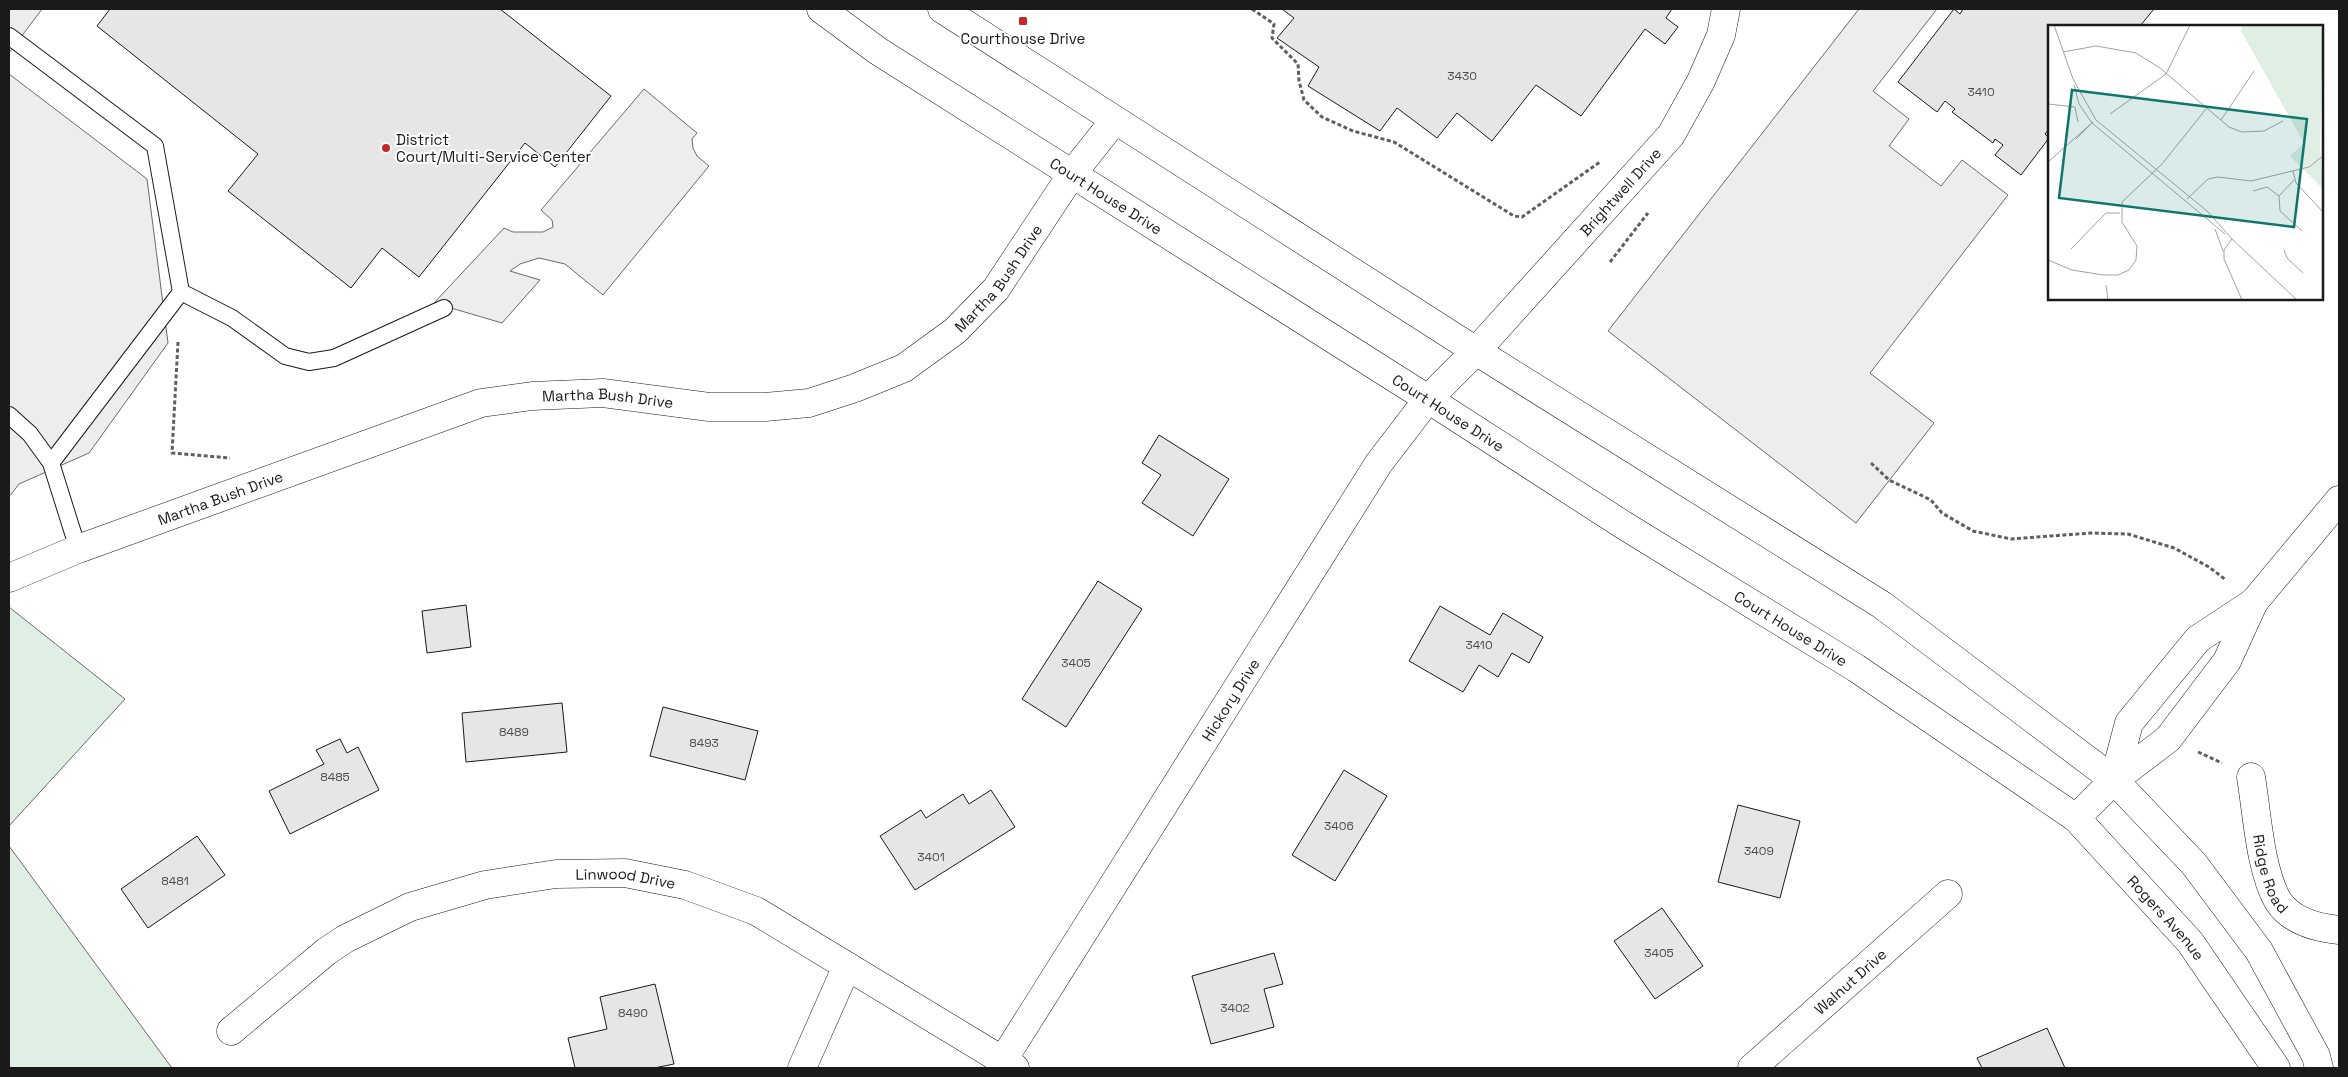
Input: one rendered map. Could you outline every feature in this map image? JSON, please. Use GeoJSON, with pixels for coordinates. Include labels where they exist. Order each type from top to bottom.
{"type":"FeatureCollection","features":[{"type":"Feature","properties":{"kind":"street","name":"Court House Drive"},"geometry":{"type":"LineString","coordinates":[[821,9],[878,51],[1625,526],[1856,668],[2076,818]]}},
{"type":"Feature","properties":{"kind":"street"},"geometry":{"type":"LineString","coordinates":[[942,9],[1476,351],[1648,456],[1882,605],[2114,780],[2194,864],[2259,951],[2316,1056],[2319,1068]]}},
{"type":"Feature","properties":{"kind":"street","name":"Brightwell Drive"},"geometry":{"type":"LineString","coordinates":[[1476,351],[1670,135],[1704,74],[1721,35],[1726,9]]}},
{"type":"Feature","properties":{"kind":"street","name":"Martha Bush Drive"},"geometry":{"type":"LineString","coordinates":[[9,578],[78,549],[481,403],[532,396],[603,393],[709,407],[765,407],[809,403],[855,388],[904,368],[955,331],[996,289],[1072,174],[1114,120]]}},
{"type":"Feature","properties":{"kind":"street","name":"Hickory Drive"},"geometry":{"type":"LineString","coordinates":[[1009,1064],[1379,463],[1428,399],[1476,351]]}},
{"type":"Feature","properties":{"kind":"street"},"geometry":{"type":"LineString","coordinates":[[2076,818],[2114,780],[2168,739],[2227,661],[2254,602],[2339,500]]}},
{"type":"Feature","properties":{"kind":"street"},"geometry":{"type":"LineString","coordinates":[[2114,780],[2129,723],[2198,639],[2254,602]]}},
{"type":"Feature","properties":{"kind":"street","name":"Ridge Road"},"geometry":{"type":"LineString","coordinates":[[2251,777],[2266,871],[2279,902],[2297,919],[2322,928],[2339,930]]}},
{"type":"Feature","properties":{"kind":"street","name":"Rogers Avenue"},"geometry":{"type":"LineString","coordinates":[[2076,818],[2190,942],[2276,1068]]}},
{"type":"Feature","properties":{"kind":"street","name":"Linwood Drive"},"geometry":{"type":"LineString","coordinates":[[231,1031],[327,951],[345,939],[410,908],[485,885],[556,874],[625,873],[686,885],[756,911],[1009,1064]]}},
{"type":"Feature","properties":{"kind":"street","name":"Walnut Drive"},"geometry":{"type":"LineString","coordinates":[[1752,1068],[1948,894]]}},
{"type":"Feature","properties":{"kind":"street"},"geometry":{"type":"LineString","coordinates":[[802,1068],[847,966]]}},
{"type":"Feature","properties":{"kind":"lane"},"geometry":{"type":"LineString","coordinates":[[9,36],[155,146],[181,292],[51,463]]}},
{"type":"Feature","properties":{"kind":"lane"},"geometry":{"type":"LineString","coordinates":[[181,292],[232,318],[285,356],[309,362],[334,358],[444,308]]}},
{"type":"Feature","properties":{"kind":"lane"},"geometry":{"type":"LineString","coordinates":[[9,415],[30,434],[51,463],[78,549]]}},
{"type":"Feature","properties":{"kind":"path"},"geometry":{"type":"LineString","coordinates":[[1252,9],[1274,24],[1272,38],[1298,64],[1299,81],[1304,100],[1322,117],[1353,131],[1394,142],[1514,216],[1522,218],[1602,161]]}},
{"type":"Feature","properties":{"kind":"path"},"geometry":{"type":"LineString","coordinates":[[1610,262],[1650,210]]}},
{"type":"Feature","properties":{"kind":"path"},"geometry":{"type":"LineString","coordinates":[[181,292],[172,453],[232,458],[249,487]]}},
{"type":"Feature","properties":{"kind":"path"},"geometry":{"type":"LineString","coordinates":[[1871,463],[1889,480],[1931,500],[1942,513],[1973,531],[2011,539],[2091,533],[2128,534],[2174,548],[2209,567],[2254,602]]}},
{"type":"Feature","properties":{"kind":"path"},"geometry":{"type":"LineString","coordinates":[[2168,739],[2251,777]]}},
{"type":"Feature","properties":{"kind":"green space"},"geometry":{"type":"Polygon","coordinates":[[[9,607],[125,699],[9,826],[9,607]]]}},
{"type":"Feature","properties":{"kind":"green space"},"geometry":{"type":"Polygon","coordinates":[[[9,846],[172,1068],[9,1068],[9,846]]]}},
{"type":"Feature","properties":{"kind":"shaded area"},"geometry":{"type":"Polygon","coordinates":[[[9,9],[42,9],[9,53],[9,9]]]}},
{"type":"Feature","properties":{"kind":"shaded area"},"geometry":{"type":"Polygon","coordinates":[[[1859,9],[1937,9],[1873,91],[1909,119],[1889,146],[1941,186],[1962,160],[2008,195],[1870,373],[1934,423],[1856,523],[1608,331],[1859,9]]]}},
{"type":"Feature","properties":{"kind":"shaded area"},"geometry":{"type":"Polygon","coordinates":[[[9,74],[147,179],[168,343],[89,453],[19,484],[9,497],[9,74]]]}},
{"type":"Feature","properties":{"kind":"shaded area"},"geometry":{"type":"Polygon","coordinates":[[[644,89],[697,133],[692,139],[693,148],[697,156],[709,166],[603,295],[565,264],[539,258],[520,264],[510,271],[540,280],[502,323],[434,303],[504,228],[513,232],[543,232],[553,227],[552,220],[541,210],[644,89]]]}},
{"type":"Feature","properties":{"kind":"building","name":"District Court/Multi-Service Center"},"geometry":{"type":"Polygon","coordinates":[[[110,9],[500,9],[611,96],[555,167],[525,143],[419,277],[382,248],[351,288],[228,191],[258,154],[97,26],[110,9]]]}},
{"type":"Feature","properties":{"kind":"building"},"geometry":{"type":"Polygon","coordinates":[[[1282,9],[1672,9],[1666,18],[1678,27],[1665,44],[1645,29],[1581,116],[1536,85],[1492,141],[1457,113],[1437,138],[1397,108],[1380,131],[1308,86],[1319,67],[1277,38],[1294,18],[1282,9]]]}},
{"type":"Feature","properties":{"kind":"building"},"geometry":{"type":"Polygon","coordinates":[[[1954,9],[1960,14],[1963,9],[2154,9],[2141,25],[2048,25],[2048,130],[2045,134],[2048,139],[2021,175],[1995,155],[2003,145],[1995,139],[1993,143],[1952,112],[1955,109],[1945,101],[1937,112],[1898,82],[1954,9]]]}},
{"type":"Feature","properties":{"kind":"building"},"geometry":{"type":"Polygon","coordinates":[[[1159,435],[1229,479],[1193,536],[1142,503],[1161,475],[1142,463],[1159,435]]]}},
{"type":"Feature","properties":{"kind":"building"},"geometry":{"type":"Polygon","coordinates":[[[1098,581],[1142,609],[1066,727],[1022,699],[1098,581]]]}},
{"type":"Feature","properties":{"kind":"building"},"geometry":{"type":"Polygon","coordinates":[[[466,605],[471,647],[427,653],[422,611],[466,605]]]}},
{"type":"Feature","properties":{"kind":"building"},"geometry":{"type":"Polygon","coordinates":[[[1440,606],[1490,635],[1503,613],[1543,637],[1529,663],[1512,653],[1498,677],[1479,665],[1463,692],[1409,661],[1440,606]]]}},
{"type":"Feature","properties":{"kind":"building"},"geometry":{"type":"Polygon","coordinates":[[[562,703],[567,752],[466,762],[462,713],[562,703]]]}},
{"type":"Feature","properties":{"kind":"building"},"geometry":{"type":"Polygon","coordinates":[[[663,707],[758,731],[745,780],[650,756],[663,707]]]}},
{"type":"Feature","properties":{"kind":"building"},"geometry":{"type":"Polygon","coordinates":[[[340,739],[347,753],[358,747],[379,790],[290,834],[269,791],[324,764],[316,750],[340,739]]]}},
{"type":"Feature","properties":{"kind":"building"},"geometry":{"type":"Polygon","coordinates":[[[1344,770],[1387,796],[1335,881],[1292,855],[1344,770]]]}},
{"type":"Feature","properties":{"kind":"building"},"geometry":{"type":"Polygon","coordinates":[[[991,790],[1015,827],[915,890],[880,836],[921,810],[926,818],[963,794],[969,804],[991,790]]]}},
{"type":"Feature","properties":{"kind":"building"},"geometry":{"type":"Polygon","coordinates":[[[1738,805],[1800,821],[1780,898],[1718,882],[1738,805]]]}},
{"type":"Feature","properties":{"kind":"building"},"geometry":{"type":"Polygon","coordinates":[[[197,836],[225,875],[148,928],[121,889],[197,836]]]}},
{"type":"Feature","properties":{"kind":"building"},"geometry":{"type":"Polygon","coordinates":[[[1662,908],[1703,966],[1655,999],[1614,941],[1662,908]]]}},
{"type":"Feature","properties":{"kind":"building"},"geometry":{"type":"Polygon","coordinates":[[[1274,953],[1283,984],[1264,989],[1274,1027],[1211,1044],[1192,976],[1274,953]]]}},
{"type":"Feature","properties":{"kind":"building"},"geometry":{"type":"Polygon","coordinates":[[[655,984],[674,1064],[654,1068],[575,1068],[568,1038],[607,1029],[600,997],[655,984]]]}},
{"type":"Feature","properties":{"kind":"building"},"geometry":{"type":"Polygon","coordinates":[[[2047,1028],[2065,1068],[1982,1068],[1977,1058],[2047,1028]]]}},
{"type":"Feature","properties":{"kind":"place","name":"Courthouse Drive"},"geometry":{"type":"Point","coordinates":[1023,21]}},
{"type":"Feature","properties":{"kind":"place","name":"District Court/Multi-Service Center"},"geometry":{"type":"Point","coordinates":[386,148]}}]}
